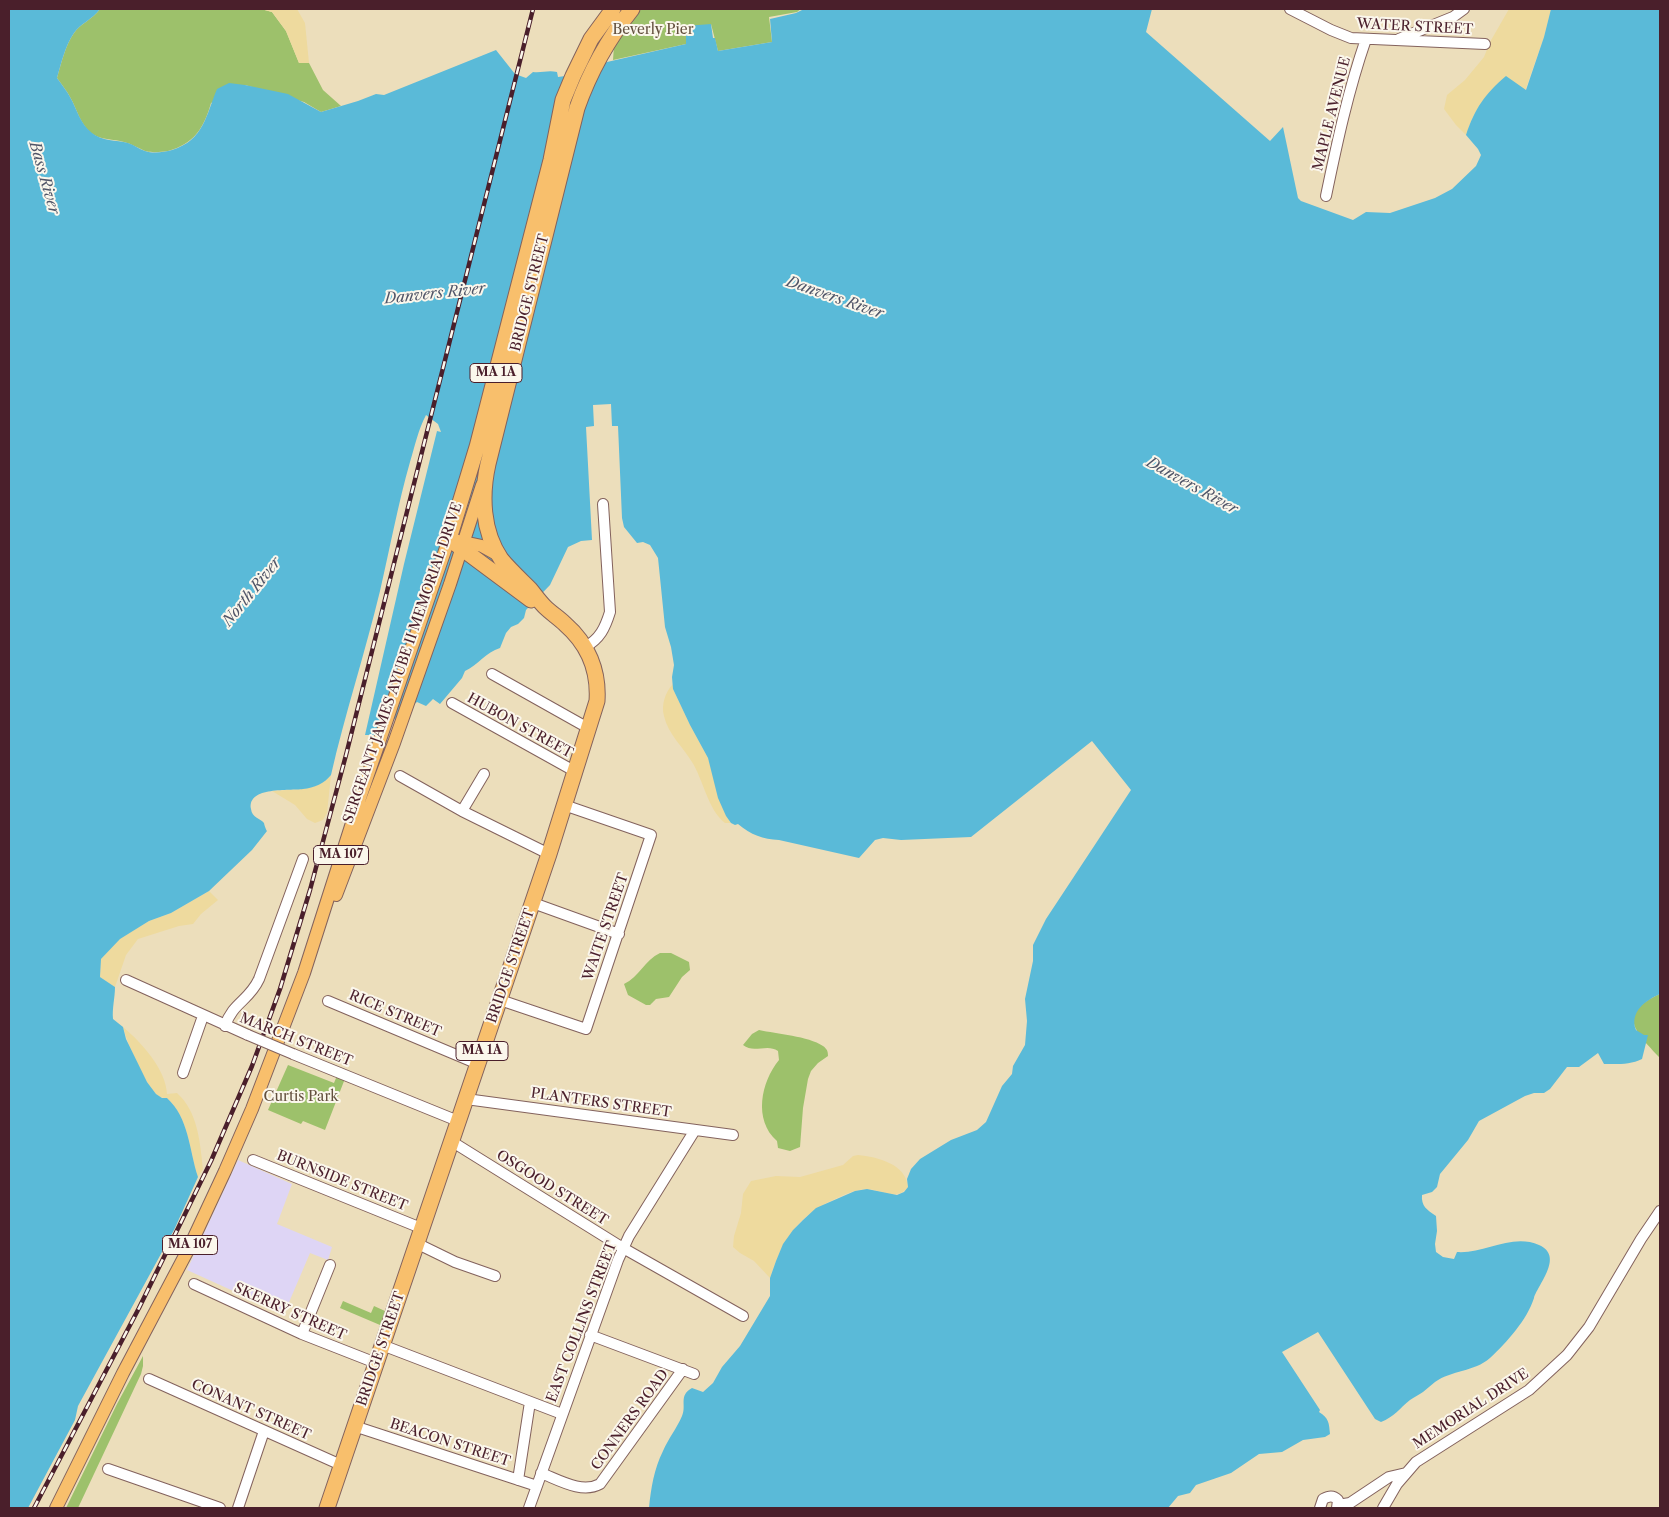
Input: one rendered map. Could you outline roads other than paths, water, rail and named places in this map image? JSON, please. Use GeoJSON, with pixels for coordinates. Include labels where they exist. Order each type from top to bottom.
{"type":"FeatureCollection","features":[{"type":"Feature","properties":{"kind":"highway","name":"MA 1A"},"geometry":{"type":"LineString","coordinates":[[546,204],[551,160],[560,114],[568,86],[591,39],[614,16],[632,9]]}},
{"type":"Feature","properties":{"kind":"highway","name":"BRIDGE STREET"},"geometry":{"type":"LineString","coordinates":[[327,1508],[533,903],[597,701],[597,683],[593,665],[585,647],[572,630],[544,606],[500,556],[491,537],[485,516],[483,490],[486,473],[546,204]]}},
{"type":"Feature","properties":{"kind":"highway","name":"BRIDGE STREET"},"geometry":{"type":"LineString","coordinates":[[544,606],[522,594],[458,543],[477,447],[546,204]]}},
{"type":"Feature","properties":{"kind":"main road","name":"SERGEANT JAMES AYUBE II MEMORIAL DRIVE"},"geometry":{"type":"LineString","coordinates":[[304,973],[327,897],[381,738],[486,473]]}},
{"type":"Feature","properties":{"kind":"main road","name":"SERGEANT JAMES AYUBE II MEMORIAL DRIVE"},"geometry":{"type":"LineString","coordinates":[[56,1508],[213,1197],[252,1109],[304,973],[334,902],[394,743],[458,543]]}},
{"type":"Feature","properties":{"kind":"main road","name":"BRIDGE STREET"},"geometry":{"type":"LineString","coordinates":[[458,543],[482,546],[500,556]]}},
{"type":"Feature","properties":{"kind":"street","name":"WATER STREET"},"geometry":{"type":"LineString","coordinates":[[1292,9],[1351,38],[1485,44]]}},
{"type":"Feature","properties":{"kind":"street"},"geometry":{"type":"LineString","coordinates":[[1396,41],[1454,17],[1464,9]]}},
{"type":"Feature","properties":{"kind":"street","name":"MAPLE AVENUE"},"geometry":{"type":"LineString","coordinates":[[1326,196],[1338,134],[1352,79],[1366,40]]}},
{"type":"Feature","properties":{"kind":"street"},"geometry":{"type":"LineString","coordinates":[[585,647],[599,637],[610,612],[603,504]]}},
{"type":"Feature","properties":{"kind":"street"},"geometry":{"type":"LineString","coordinates":[[492,674],[590,728]]}},
{"type":"Feature","properties":{"kind":"street","name":"HUBON STREET"},"geometry":{"type":"LineString","coordinates":[[452,703],[576,772]]}},
{"type":"Feature","properties":{"kind":"street"},"geometry":{"type":"LineString","coordinates":[[462,811],[484,774]]}},
{"type":"Feature","properties":{"kind":"street"},"geometry":{"type":"LineString","coordinates":[[400,776],[462,811],[549,854]]}},
{"type":"Feature","properties":{"kind":"street","name":"WAITE STREET"},"geometry":{"type":"LineString","coordinates":[[500,1000],[586,1029],[651,835],[564,805]]}},
{"type":"Feature","properties":{"kind":"street"},"geometry":{"type":"LineString","coordinates":[[225,1026],[233,1009],[249,996],[260,979],[303,859]]}},
{"type":"Feature","properties":{"kind":"street"},"geometry":{"type":"LineString","coordinates":[[533,903],[618,934]]}},
{"type":"Feature","properties":{"kind":"street","name":"MARCH STREET"},"geometry":{"type":"LineString","coordinates":[[126,980],[225,1026],[458,1121]]}},
{"type":"Feature","properties":{"kind":"street","name":"RICE STREET"},"geometry":{"type":"LineString","coordinates":[[328,1001],[478,1064]]}},
{"type":"Feature","properties":{"kind":"street"},"geometry":{"type":"LineString","coordinates":[[183,1073],[204,1016]]}},
{"type":"Feature","properties":{"kind":"street","name":"PLANTERS STREET"},"geometry":{"type":"LineString","coordinates":[[466,1099],[733,1135]]}},
{"type":"Feature","properties":{"kind":"street","name":"EAST COLLINS STREET"},"geometry":{"type":"LineString","coordinates":[[529,1508],[623,1248],[695,1130]]}},
{"type":"Feature","properties":{"kind":"street","name":"OSGOOD STREET"},"geometry":{"type":"LineString","coordinates":[[451,1142],[623,1248],[743,1316]]}},
{"type":"Feature","properties":{"kind":"street","name":"BURNSIDE STREET"},"geometry":{"type":"LineString","coordinates":[[253,1160],[421,1228]]}},
{"type":"Feature","properties":{"kind":"street","name":"MEMORIAL DRIVE"},"geometry":{"type":"LineString","coordinates":[[1382,1508],[1396,1484],[1406,1472],[1427,1454],[1529,1390],[1561,1362],[1589,1327],[1641,1239],[1660,1211]]}},
{"type":"Feature","properties":{"kind":"street"},"geometry":{"type":"LineString","coordinates":[[416,1243],[455,1262],[495,1276]]}},
{"type":"Feature","properties":{"kind":"street"},"geometry":{"type":"LineString","coordinates":[[302,1334],[330,1265]]}},
{"type":"Feature","properties":{"kind":"street","name":"SKERRY STREET"},"geometry":{"type":"LineString","coordinates":[[194,1284],[302,1334],[376,1364]]}},
{"type":"Feature","properties":{"kind":"street","name":"CONNERS ROAD"},"geometry":{"type":"LineString","coordinates":[[590,1335],[694,1374]]}},
{"type":"Feature","properties":{"kind":"street"},"geometry":{"type":"LineString","coordinates":[[382,1345],[562,1414]]}},
{"type":"Feature","properties":{"kind":"street","name":"CONNERS ROAD"},"geometry":{"type":"LineString","coordinates":[[541,1474],[585,1488],[600,1484],[683,1369]]}},
{"type":"Feature","properties":{"kind":"street","name":"CONANT STREET"},"geometry":{"type":"LineString","coordinates":[[149,1379],[341,1465]]}},
{"type":"Feature","properties":{"kind":"street"},"geometry":{"type":"LineString","coordinates":[[518,1480],[530,1402]]}},
{"type":"Feature","properties":{"kind":"street","name":"BEACON STREET"},"geometry":{"type":"LineString","coordinates":[[354,1426],[537,1486]]}},
{"type":"Feature","properties":{"kind":"street"},"geometry":{"type":"LineString","coordinates":[[238,1508],[264,1430]]}},
{"type":"Feature","properties":{"kind":"street"},"geometry":{"type":"LineString","coordinates":[[108,1469],[220,1508]]}},
{"type":"Feature","properties":{"kind":"street"},"geometry":{"type":"LineString","coordinates":[[1320,1508],[1323,1499],[1328,1496],[1335,1497],[1338,1500],[1338,1507],[1350,1504],[1389,1477],[1406,1472]]}},
{"type":"Feature","properties":{"kind":"water"},"geometry":{"type":"Polygon","coordinates":[[[9,9],[100,9],[74,33],[66,49],[57,78],[69,95],[82,121],[92,133],[100,138],[128,143],[145,151],[155,153],[172,150],[183,146],[191,140],[202,126],[217,89],[229,83],[288,94],[321,112],[376,94],[384,95],[496,50],[515,74],[526,78],[533,72],[557,72],[558,77],[580,74],[607,62],[686,44],[686,26],[711,24],[713,38],[715,38],[718,51],[772,42],[770,19],[796,13],[804,9],[1152,9],[1146,32],[1270,141],[1283,127],[1298,198],[1301,201],[1353,220],[1366,212],[1390,213],[1435,198],[1452,189],[1476,166],[1481,155],[1466,135],[1473,117],[1486,95],[1506,76],[1526,90],[1544,37],[1551,9],[1660,9],[1660,994],[1644,1003],[1635,1018],[1636,1030],[1644,1035],[1648,1035],[1642,1059],[1628,1063],[1604,1064],[1598,1053],[1579,1067],[1567,1067],[1550,1089],[1544,1093],[1534,1093],[1525,1096],[1479,1121],[1468,1140],[1440,1174],[1437,1187],[1432,1192],[1422,1195],[1422,1202],[1425,1207],[1436,1216],[1436,1252],[1443,1257],[1454,1259],[1457,1252],[1467,1252],[1519,1241],[1539,1245],[1546,1250],[1550,1263],[1548,1270],[1527,1314],[1510,1338],[1484,1363],[1435,1382],[1393,1415],[1381,1422],[1375,1419],[1318,1332],[1282,1352],[1320,1410],[1319,1412],[1327,1419],[1330,1434],[1325,1437],[1303,1440],[1282,1452],[1259,1454],[1231,1473],[1196,1485],[1190,1493],[1178,1496],[1168,1508],[649,1508],[657,1465],[682,1416],[685,1394],[692,1388],[703,1392],[713,1383],[722,1367],[740,1346],[770,1296],[770,1278],[783,1244],[793,1230],[816,1208],[855,1191],[867,1189],[897,1195],[904,1192],[908,1187],[907,1179],[911,1169],[920,1159],[951,1140],[977,1130],[986,1122],[1002,1086],[1012,1074],[1013,1066],[1025,1045],[1027,1021],[1025,999],[1033,961],[1033,945],[1046,919],[1131,790],[1092,741],[971,837],[901,840],[883,838],[875,840],[859,858],[768,839],[752,834],[738,824],[731,823],[718,798],[708,758],[673,689],[674,665],[665,627],[658,558],[650,545],[643,542],[637,543],[624,527],[618,426],[612,426],[611,404],[593,405],[594,426],[586,427],[592,540],[581,541],[568,547],[550,585],[526,610],[524,618],[506,633],[500,648],[490,652],[465,671],[462,678],[440,704],[433,699],[426,706],[417,702],[374,735],[365,735],[437,431],[441,432],[438,424],[426,415],[419,432],[406,478],[380,591],[331,775],[319,785],[311,788],[271,791],[256,796],[252,802],[251,809],[254,816],[264,823],[267,831],[252,850],[209,891],[171,913],[149,921],[120,939],[101,959],[100,977],[115,987],[113,1019],[123,1027],[126,1039],[147,1082],[156,1094],[162,1098],[167,1098],[180,1115],[198,1177],[174,1230],[78,1406],[75,1420],[28,1508],[9,1508],[9,9]]]}},
{"type":"Feature","properties":{"kind":"railway"},"geometry":{"type":"LineString","coordinates":[[34,1508],[139,1308],[211,1161],[252,1066],[280,989],[310,890],[346,755],[533,9]]}},
{"type":"Feature","properties":{"kind":"park label","name":"Beverly Pier"},"geometry":{"type":"Point","coordinates":[653,30]}},
{"type":"Feature","properties":{"kind":"park label","name":"Curtis Park"},"geometry":{"type":"Point","coordinates":[301,1097]}},
{"type":"Feature","properties":{"kind":"water label","name":"Bass River"},"geometry":{"type":"Point","coordinates":[44,178]}},
{"type":"Feature","properties":{"kind":"water label","name":"Danvers River"},"geometry":{"type":"Point","coordinates":[435,294]}},
{"type":"Feature","properties":{"kind":"water label","name":"Danvers River"},"geometry":{"type":"Point","coordinates":[835,298]}},
{"type":"Feature","properties":{"kind":"water label","name":"Danvers River"},"geometry":{"type":"Point","coordinates":[1192,486]}},
{"type":"Feature","properties":{"kind":"water label","name":"North River"},"geometry":{"type":"Point","coordinates":[252,592]}}]}
